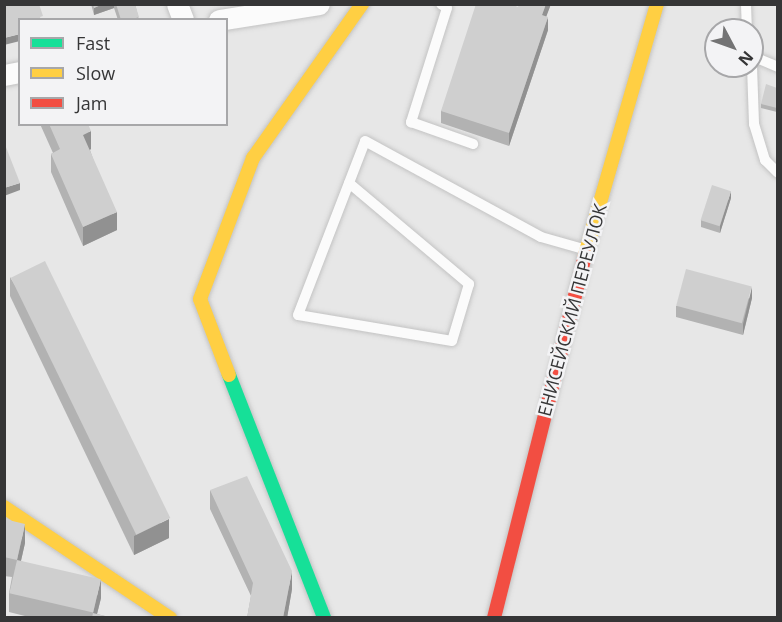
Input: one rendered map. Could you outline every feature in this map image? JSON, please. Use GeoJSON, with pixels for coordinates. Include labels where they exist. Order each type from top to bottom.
{"type":"FeatureCollection","features":[{"type":"Feature","properties":{"kind":"street"},"geometry":{"type":"LineString","coordinates":[[228,19],[319,4]]}},
{"type":"Feature","properties":{"kind":"street"},"geometry":{"type":"LineString","coordinates":[[324,618],[200,299],[253,158],[362,4]]}},
{"type":"Feature","properties":{"kind":"street","name":"ЕНИСЕЙСКИЙ ПЕРЕУЛОК"},"geometry":{"type":"LineString","coordinates":[[494,618],[587,249],[657,4]]}},
{"type":"Feature","properties":{"kind":"street"},"geometry":{"type":"LineString","coordinates":[[4,507],[170,618]]}},
{"type":"Feature","properties":{"kind":"lane"},"geometry":{"type":"LineString","coordinates":[[441,4],[447,9],[411,122],[473,144]]}},
{"type":"Feature","properties":{"kind":"lane"},"geometry":{"type":"LineString","coordinates":[[752,78],[754,124],[765,160],[777,173]]}},
{"type":"Feature","properties":{"kind":"lane"},"geometry":{"type":"LineString","coordinates":[[349,183],[469,284],[452,340],[298,315],[365,141],[541,237],[587,249]]}},
{"type":"Feature","properties":{"kind":"building"},"geometry":{"type":"Polygon","coordinates":[[[39,4],[43,16],[18,18],[18,34],[4,38],[4,6],[39,4]]]}},
{"type":"Feature","properties":{"kind":"building"},"geometry":{"type":"Polygon","coordinates":[[[116,4],[135,4],[139,17],[120,18],[116,4]]]}},
{"type":"Feature","properties":{"kind":"building"},"geometry":{"type":"Polygon","coordinates":[[[476,4],[511,4],[518,7],[519,4],[546,4],[542,15],[548,17],[509,133],[441,111],[476,4]]]}},
{"type":"Feature","properties":{"kind":"building"},"geometry":{"type":"Polygon","coordinates":[[[766,84],[777,88],[777,108],[761,104],[766,84]]]}},
{"type":"Feature","properties":{"kind":"building"},"geometry":{"type":"Polygon","coordinates":[[[50,126],[89,126],[91,131],[83,135],[117,212],[83,227],[51,154],[60,149],[50,126]]]}},
{"type":"Feature","properties":{"kind":"building"},"geometry":{"type":"Polygon","coordinates":[[[4,142],[20,183],[4,188],[4,142]]]}},
{"type":"Feature","properties":{"kind":"building"},"geometry":{"type":"Polygon","coordinates":[[[712,185],[731,191],[720,226],[701,220],[712,185]]]}},
{"type":"Feature","properties":{"kind":"building"},"geometry":{"type":"Polygon","coordinates":[[[45,261],[170,518],[136,535],[11,278],[45,261]]]}},
{"type":"Feature","properties":{"kind":"building"},"geometry":{"type":"Polygon","coordinates":[[[686,269],[752,287],[742,323],[676,306],[686,269]]]}},
{"type":"Feature","properties":{"kind":"building"},"geometry":{"type":"Polygon","coordinates":[[[247,476],[292,571],[283,618],[247,618],[253,583],[210,490],[247,476]]]}},
{"type":"Feature","properties":{"kind":"building"},"geometry":{"type":"Polygon","coordinates":[[[4,519],[25,524],[17,560],[4,557],[4,519]]]}},
{"type":"Feature","properties":{"kind":"building"},"geometry":{"type":"Polygon","coordinates":[[[17,560],[101,579],[93,612],[9,593],[17,560]]]}},
{"type":"Feature","properties":{"kind":"building"},"geometry":{"type":"Polygon","coordinates":[[[93,613],[113,618],[92,618],[93,613]]]}},
{"type":"Feature","properties":{"kind":"traffic: fast"},"geometry":{"type":"LineString","coordinates":[[229,375],[324,618]]}},
{"type":"Feature","properties":{"kind":"traffic: slow"},"geometry":{"type":"LineString","coordinates":[[229,375],[200,299],[253,158],[362,4]]}},
{"type":"Feature","properties":{"kind":"traffic: slow"},"geometry":{"type":"LineString","coordinates":[[585,255],[657,4]]}},
{"type":"Feature","properties":{"kind":"traffic: slow"},"geometry":{"type":"LineString","coordinates":[[4,507],[170,618]]}},
{"type":"Feature","properties":{"kind":"traffic: jam"},"geometry":{"type":"LineString","coordinates":[[494,618],[585,255]]}}]}
